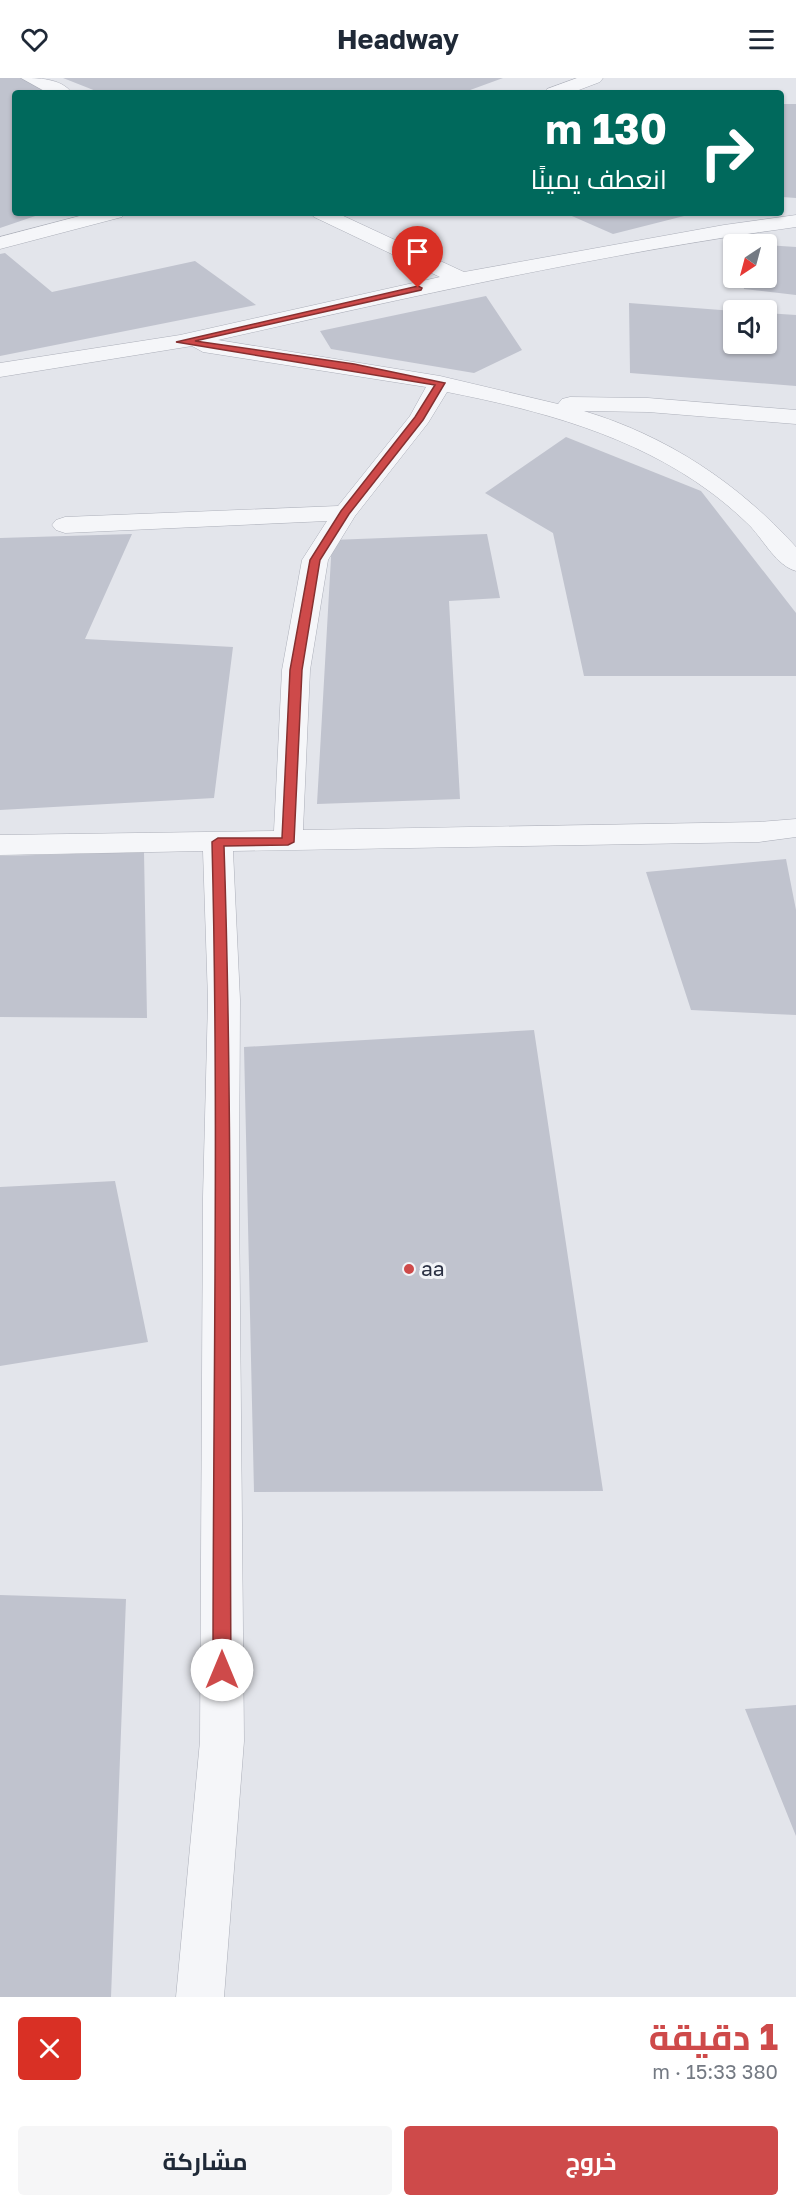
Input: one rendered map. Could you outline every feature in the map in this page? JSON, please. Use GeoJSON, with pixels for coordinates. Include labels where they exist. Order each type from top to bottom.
{"type":"FeatureCollection","features":[{"type":"Feature","properties":{"kind":"street"},"geometry":{"type":"LineString","coordinates":[[30,78],[56,90]]}},
{"type":"Feature","properties":{"kind":"street"},"geometry":{"type":"LineString","coordinates":[[562,90],[594,78]]}},
{"type":"Feature","properties":{"kind":"street"},"geometry":{"type":"LineString","coordinates":[[0,243],[104,216]]}},
{"type":"Feature","properties":{"kind":"street"},"geometry":{"type":"LineString","coordinates":[[327,216],[461,279]]}},
{"type":"Feature","properties":{"kind":"street"},"geometry":{"type":"LineString","coordinates":[[0,370],[180,342],[461,279],[724,231],[796,221]]}},
{"type":"Feature","properties":{"kind":"street"},"geometry":{"type":"LineString","coordinates":[[180,342],[343,365],[440,383],[540,404],[598,423],[641,441],[701,473],[744,505],[796,563]]}},
{"type":"Feature","properties":{"kind":"street"},"geometry":{"type":"LineString","coordinates":[[288,842],[298,659],[315,560],[345,513],[420,418],[440,383]]}},
{"type":"Feature","properties":{"kind":"street"},"geometry":{"type":"LineString","coordinates":[[540,404],[648,405],[796,417]]}},
{"type":"Feature","properties":{"kind":"street"},"geometry":{"type":"LineString","coordinates":[[65,525],[345,513]]}},
{"type":"Feature","properties":{"kind":"street"},"geometry":{"type":"LineString","coordinates":[[0,845],[288,842],[759,832],[796,828]]}},
{"type":"Feature","properties":{"kind":"street"},"geometry":{"type":"LineString","coordinates":[[200,1997],[222,1741],[221,1197],[224,1011],[218,842]]}},
{"type":"Feature","properties":{"kind":"building"},"geometry":{"type":"Polygon","coordinates":[[[0,78],[24,78],[50,90],[12,90],[12,216],[35,216],[0,228],[0,78]]]}},
{"type":"Feature","properties":{"kind":"building"},"geometry":{"type":"Polygon","coordinates":[[[63,78],[503,78],[470,90],[93,90],[63,78]]]}},
{"type":"Feature","properties":{"kind":"building"},"geometry":{"type":"Polygon","coordinates":[[[784,104],[796,104],[796,198],[784,197],[784,104]]]}},
{"type":"Feature","properties":{"kind":"building"},"geometry":{"type":"Polygon","coordinates":[[[572,216],[684,216],[613,234],[572,216]]]}},
{"type":"Feature","properties":{"kind":"building"},"geometry":{"type":"Polygon","coordinates":[[[777,246],[796,247],[796,295],[744,289],[777,288],[777,246]]]}},
{"type":"Feature","properties":{"kind":"building"},"geometry":{"type":"Polygon","coordinates":[[[5,253],[52,292],[195,261],[256,305],[0,356],[0,254],[5,253]]]}},
{"type":"Feature","properties":{"kind":"building"},"geometry":{"type":"Polygon","coordinates":[[[486,296],[522,350],[474,373],[331,349],[320,331],[486,296]]]}},
{"type":"Feature","properties":{"kind":"building"},"geometry":{"type":"Polygon","coordinates":[[[629,303],[723,310],[723,354],[777,354],[777,314],[796,315],[796,386],[630,373],[629,303]]]}},
{"type":"Feature","properties":{"kind":"building"},"geometry":{"type":"Polygon","coordinates":[[[566,437],[701,491],[796,613],[796,676],[584,676],[553,533],[485,493],[566,437]]]}},
{"type":"Feature","properties":{"kind":"building"},"geometry":{"type":"Polygon","coordinates":[[[132,534],[85,639],[233,647],[214,798],[0,810],[0,538],[132,534]]]}},
{"type":"Feature","properties":{"kind":"building"},"geometry":{"type":"Polygon","coordinates":[[[487,534],[500,598],[449,601],[460,799],[317,804],[332,540],[487,534]]]}},
{"type":"Feature","properties":{"kind":"building"},"geometry":{"type":"Polygon","coordinates":[[[144,852],[147,1018],[0,1017],[0,856],[144,852]]]}},
{"type":"Feature","properties":{"kind":"building"},"geometry":{"type":"Polygon","coordinates":[[[786,859],[796,910],[796,1015],[691,1010],[646,872],[786,859]]]}},
{"type":"Feature","properties":{"kind":"building","name":"aa"},"geometry":{"type":"Polygon","coordinates":[[[534,1030],[603,1491],[254,1492],[244,1047],[534,1030]]]}},
{"type":"Feature","properties":{"kind":"building"},"geometry":{"type":"Polygon","coordinates":[[[115,1181],[148,1342],[0,1366],[0,1187],[115,1181]]]}},
{"type":"Feature","properties":{"kind":"building"},"geometry":{"type":"Polygon","coordinates":[[[0,1595],[126,1599],[111,1997],[0,1997],[0,1595]]]}},
{"type":"Feature","properties":{"kind":"building"},"geometry":{"type":"Polygon","coordinates":[[[796,1705],[796,1836],[745,1709],[796,1705]]]}},
{"type":"Feature","properties":{"kind":"place","name":"aa"},"geometry":{"type":"Point","coordinates":[409,1269]}},
{"type":"Feature","properties":{"kind":"route"},"geometry":{"type":"LineString","coordinates":[[222,1670],[221,1197],[224,1000],[219,922],[218,842],[288,842],[296,670],[315,560],[345,513],[420,418],[440,383],[267,353],[180,342],[418,288]]}}]}
